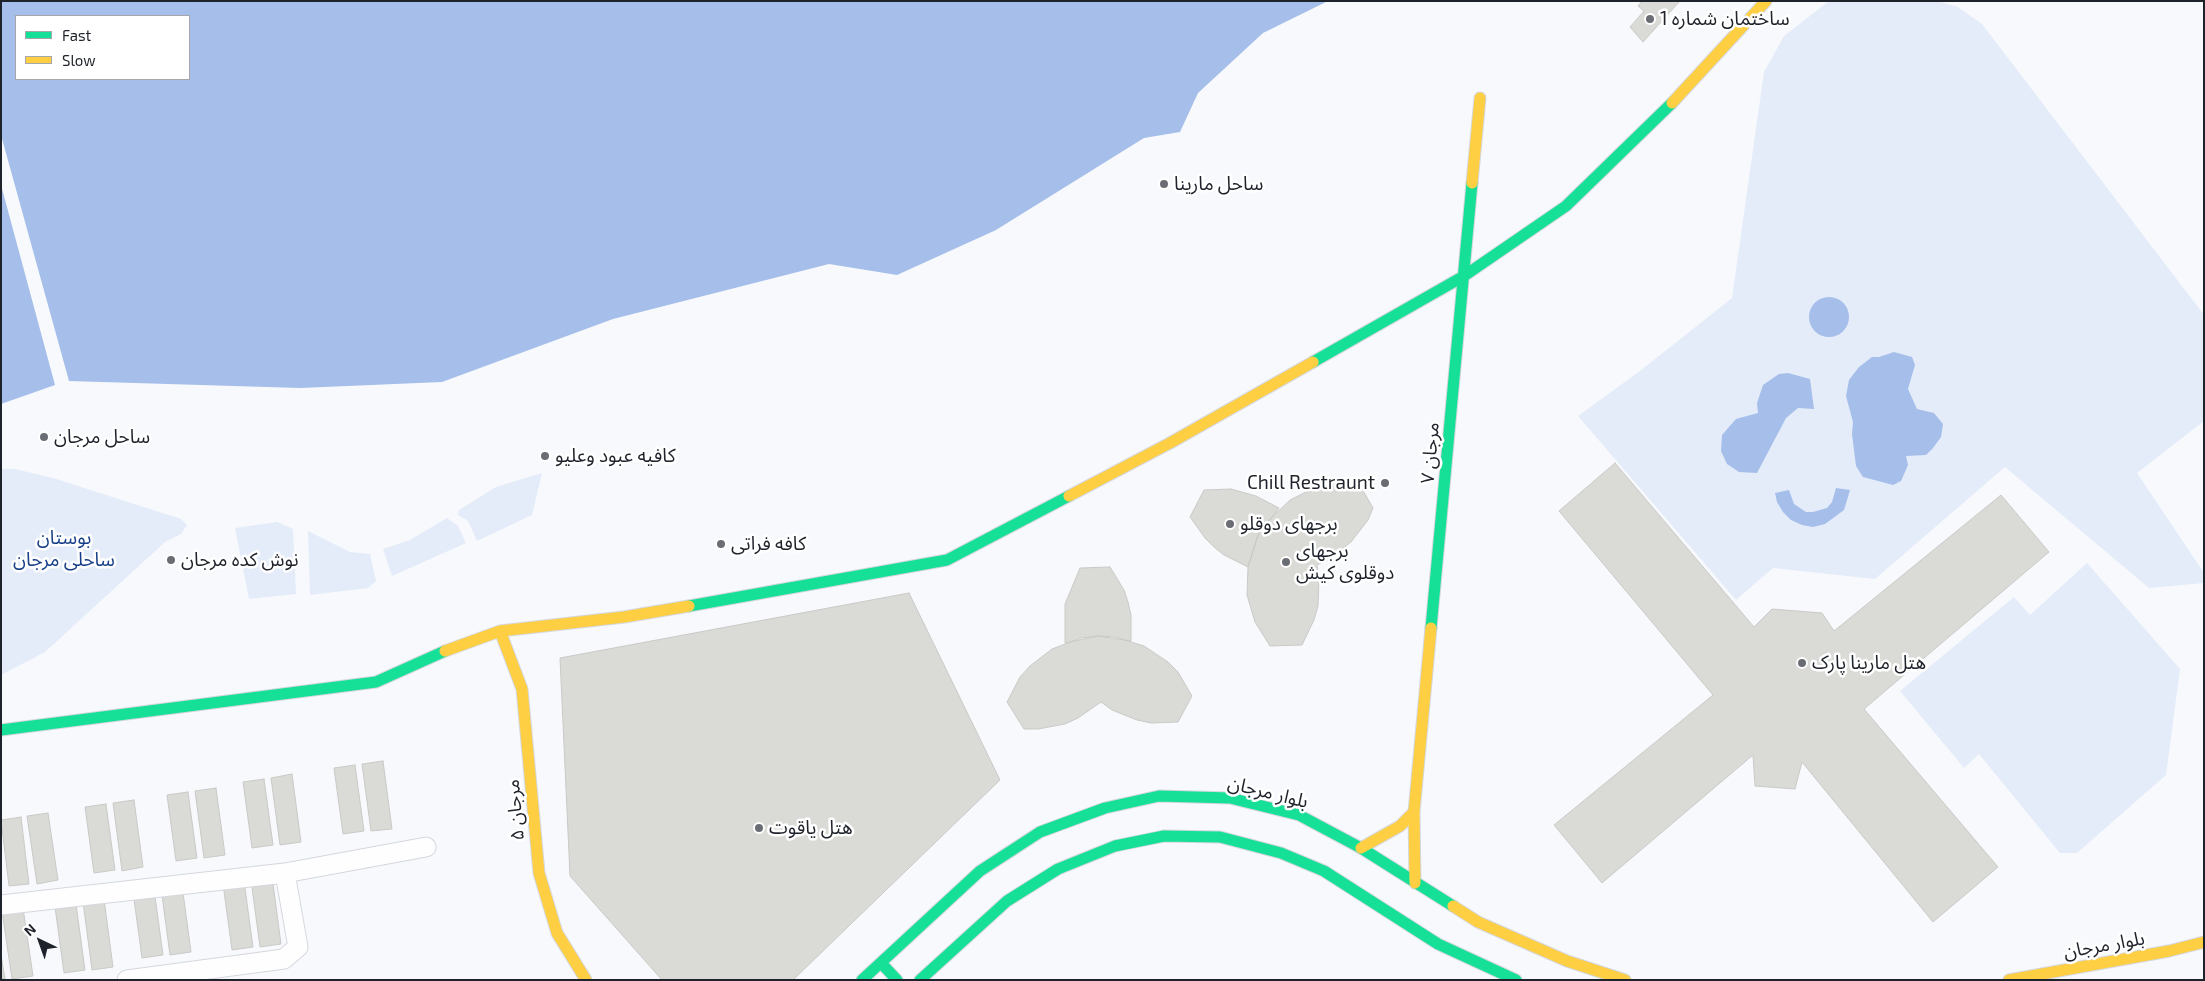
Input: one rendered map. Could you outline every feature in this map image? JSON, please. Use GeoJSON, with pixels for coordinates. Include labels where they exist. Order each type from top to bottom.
{"type":"FeatureCollection","features":[{"type":"Feature","properties":{"kind":"street"},"geometry":{"type":"LineString","coordinates":[[1,730],[376,682],[427,658],[500,631],[624,616],[948,560],[1170,443],[1464,276],[1566,206],[1664,112],[1766,1]]}},
{"type":"Feature","properties":{"kind":"street","name":"مرجان ۷"},"geometry":{"type":"LineString","coordinates":[[1416,883],[1414,812],[1480,98]]}},
{"type":"Feature","properties":{"kind":"street","name":"مرجان ۵"},"geometry":{"type":"LineString","coordinates":[[500,631],[522,689],[539,873],[557,933],[586,980]]}},
{"type":"Feature","properties":{"kind":"street","name":"بلوار مرجان"},"geometry":{"type":"LineString","coordinates":[[862,980],[980,871],[1040,832],[1106,808],[1159,796],[1230,798],[1298,815],[1361,848],[1478,922],[1566,961],[1625,980]]}},
{"type":"Feature","properties":{"kind":"street"},"geometry":{"type":"LineString","coordinates":[[1361,848],[1400,826],[1414,812]]}},
{"type":"Feature","properties":{"kind":"street"},"geometry":{"type":"LineString","coordinates":[[920,980],[1007,900],[1058,869],[1114,846],[1164,836],[1220,837],[1281,853],[1324,871],[1438,944],[1516,980]]}},
{"type":"Feature","properties":{"kind":"street"},"geometry":{"type":"LineString","coordinates":[[1,905],[285,873],[426,848]]}},
{"type":"Feature","properties":{"kind":"street"},"geometry":{"type":"LineString","coordinates":[[127,980],[284,959],[298,946],[285,873]]}},
{"type":"Feature","properties":{"kind":"street","name":"بلوار مرجان"},"geometry":{"type":"LineString","coordinates":[[2009,980],[2169,951],[2204,942]]}},
{"type":"Feature","properties":{"kind":"street"},"geometry":{"type":"LineString","coordinates":[[882,963],[897,980]]}},
{"type":"Feature","properties":{"kind":"green space"},"geometry":{"type":"Polygon","coordinates":[[[1829,1],[1937,1],[1958,7],[1982,24],[2204,315],[2204,421],[2137,473],[2204,573],[2204,583],[2149,588],[2005,467],[1875,579],[1773,568],[1736,600],[1578,416],[1640,371],[1732,298],[1764,72],[1784,36],[1829,1]]]}},
{"type":"Feature","properties":{"kind":"green space","name":"بوستان ساحلی مرجان"},"geometry":{"type":"Polygon","coordinates":[[[1,469],[15,469],[53,478],[181,519],[187,525],[181,534],[165,542],[45,652],[1,675],[1,469]]]}},
{"type":"Feature","properties":{"kind":"green space"},"geometry":{"type":"Polygon","coordinates":[[[542,473],[532,515],[477,541],[468,521],[458,515],[459,510],[496,487],[542,473]]]}},
{"type":"Feature","properties":{"kind":"green space"},"geometry":{"type":"Polygon","coordinates":[[[447,518],[458,526],[466,543],[392,576],[383,549],[410,540],[447,518]]]}},
{"type":"Feature","properties":{"kind":"green space"},"geometry":{"type":"Polygon","coordinates":[[[277,522],[293,529],[296,594],[249,599],[235,528],[277,522]]]}},
{"type":"Feature","properties":{"kind":"green space"},"geometry":{"type":"Polygon","coordinates":[[[308,531],[350,552],[370,554],[376,581],[368,588],[310,595],[308,531]]]}},
{"type":"Feature","properties":{"kind":"green space"},"geometry":{"type":"Polygon","coordinates":[[[2087,563],[2180,669],[2166,775],[2077,853],[2060,853],[1979,754],[1964,768],[1900,691],[2014,597],[2030,615],[2087,563]]]}},
{"type":"Feature","properties":{"kind":"water"},"geometry":{"type":"Polygon","coordinates":[[[1,1],[1328,1],[1263,33],[1198,93],[1180,132],[1144,138],[996,230],[897,275],[829,264],[613,319],[442,382],[300,388],[69,381],[1,135],[1,1]]]}},
{"type":"Feature","properties":{"kind":"water"},"geometry":{"type":"Polygon","coordinates":[[[1,185],[55,385],[1,404],[1,185]]]}},
{"type":"Feature","properties":{"kind":"water"},"geometry":{"type":"Polygon","coordinates":[[[1833,297],[1840,300],[1846,306],[1849,317],[1848,325],[1840,334],[1833,337],[1825,337],[1818,334],[1810,325],[1809,313],[1812,306],[1821,298],[1833,297]]]}},
{"type":"Feature","properties":{"kind":"water"},"geometry":{"type":"Polygon","coordinates":[[[1894,352],[1912,357],[1915,365],[1908,389],[1917,409],[1934,413],[1943,424],[1941,437],[1926,455],[1906,456],[1908,465],[1901,481],[1893,485],[1863,477],[1856,466],[1852,434],[1853,422],[1846,396],[1849,380],[1859,367],[1872,357],[1879,357],[1894,352]]]}},
{"type":"Feature","properties":{"kind":"water"},"geometry":{"type":"Polygon","coordinates":[[[1788,373],[1810,379],[1814,409],[1798,408],[1786,418],[1757,473],[1739,472],[1727,464],[1721,451],[1722,435],[1736,419],[1758,413],[1757,403],[1763,385],[1779,374],[1788,373]]]}},
{"type":"Feature","properties":{"kind":"water"},"geometry":{"type":"Polygon","coordinates":[[[1836,488],[1850,490],[1844,510],[1825,524],[1813,527],[1791,520],[1777,502],[1775,493],[1789,490],[1794,504],[1806,512],[1813,512],[1827,508],[1832,502],[1836,488]]]}},
{"type":"Feature","properties":{"kind":"building","name":"ساختمان شماره 1"},"geometry":{"type":"Polygon","coordinates":[[[1642,1],[1680,1],[1643,42],[1630,27],[1644,11],[1638,6],[1642,1]]]}},
{"type":"Feature","properties":{"kind":"building","name":"هتل مارینا پارک"},"geometry":{"type":"Polygon","coordinates":[[[1615,463],[1754,627],[1772,609],[1822,613],[1834,631],[2001,495],[2049,552],[1864,709],[1998,867],[1933,922],[1802,762],[1795,789],[1755,786],[1753,755],[1602,883],[1554,825],[1713,695],[1559,511],[1615,463]]]}},
{"type":"Feature","properties":{"kind":"building","name":"برجهای دوقلوی کیش"},"geometry":{"type":"Polygon","coordinates":[[[1344,482],[1358,482],[1373,508],[1368,520],[1351,542],[1329,559],[1317,565],[1319,579],[1318,606],[1314,620],[1302,645],[1270,646],[1255,622],[1247,595],[1248,567],[1258,535],[1268,521],[1290,500],[1316,487],[1344,482]]]}},
{"type":"Feature","properties":{"kind":"building","name":"برجهای دوقلو"},"geometry":{"type":"Polygon","coordinates":[[[1231,489],[1256,496],[1279,508],[1258,535],[1248,567],[1224,555],[1214,547],[1190,517],[1204,490],[1231,489]]]}},
{"type":"Feature","properties":{"kind":"building"},"geometry":{"type":"Polygon","coordinates":[[[1110,567],[1124,590],[1128,602],[1131,615],[1131,641],[1098,636],[1065,643],[1065,604],[1080,568],[1110,567]]]}},
{"type":"Feature","properties":{"kind":"building","name":"هتل یاقوت"},"geometry":{"type":"Polygon","coordinates":[[[909,593],[1000,780],[793,980],[662,980],[570,876],[560,658],[909,593]]]}},
{"type":"Feature","properties":{"kind":"building"},"geometry":{"type":"Polygon","coordinates":[[[1115,637],[1144,646],[1168,662],[1178,672],[1192,696],[1178,722],[1151,723],[1137,720],[1112,710],[1101,702],[1078,718],[1065,724],[1038,729],[1024,729],[1007,702],[1020,677],[1030,666],[1052,649],[1081,638],[1115,637]]]}},
{"type":"Feature","properties":{"kind":"building"},"geometry":{"type":"Polygon","coordinates":[[[383,761],[392,829],[371,831],[362,764],[383,761]]]}},
{"type":"Feature","properties":{"kind":"building"},"geometry":{"type":"Polygon","coordinates":[[[355,765],[364,831],[343,834],[334,768],[355,765]]]}},
{"type":"Feature","properties":{"kind":"building"},"geometry":{"type":"Polygon","coordinates":[[[292,774],[301,842],[280,845],[271,778],[292,774]]]}},
{"type":"Feature","properties":{"kind":"building"},"geometry":{"type":"Polygon","coordinates":[[[264,779],[273,845],[252,848],[243,782],[264,779]]]}},
{"type":"Feature","properties":{"kind":"building"},"geometry":{"type":"Polygon","coordinates":[[[216,788],[225,855],[204,858],[195,791],[216,788]]]}},
{"type":"Feature","properties":{"kind":"building"},"geometry":{"type":"Polygon","coordinates":[[[188,792],[197,858],[176,861],[167,795],[188,792]]]}},
{"type":"Feature","properties":{"kind":"building"},"geometry":{"type":"Polygon","coordinates":[[[134,800],[143,867],[122,871],[113,803],[134,800]]]}},
{"type":"Feature","properties":{"kind":"building"},"geometry":{"type":"Polygon","coordinates":[[[106,804],[115,870],[94,873],[85,807],[106,804]]]}},
{"type":"Feature","properties":{"kind":"building"},"geometry":{"type":"Polygon","coordinates":[[[48,813],[58,880],[37,884],[27,816],[48,813]]]}},
{"type":"Feature","properties":{"kind":"building"},"geometry":{"type":"Polygon","coordinates":[[[21,817],[29,884],[9,886],[1,820],[21,817]]]}},
{"type":"Feature","properties":{"kind":"building"},"geometry":{"type":"Polygon","coordinates":[[[272,876],[281,944],[260,947],[251,880],[272,876]]]}},
{"type":"Feature","properties":{"kind":"building"},"geometry":{"type":"Polygon","coordinates":[[[244,881],[253,947],[232,950],[223,884],[244,881]]]}},
{"type":"Feature","properties":{"kind":"building"},"geometry":{"type":"Polygon","coordinates":[[[182,885],[191,952],[170,955],[161,888],[182,885]]]}},
{"type":"Feature","properties":{"kind":"building"},"geometry":{"type":"Polygon","coordinates":[[[154,889],[163,955],[142,958],[133,892],[154,889]]]}},
{"type":"Feature","properties":{"kind":"building"},"geometry":{"type":"Polygon","coordinates":[[[104,899],[113,967],[92,970],[83,902],[104,899]]]}},
{"type":"Feature","properties":{"kind":"building"},"geometry":{"type":"Polygon","coordinates":[[[76,904],[85,970],[64,973],[55,907],[76,904]]]}},
{"type":"Feature","properties":{"kind":"building"},"geometry":{"type":"Polygon","coordinates":[[[23,908],[33,976],[12,979],[2,911],[23,908]]]}},
{"type":"Feature","properties":{"kind":"building"},"geometry":{"type":"Polygon","coordinates":[[[1,955],[5,979],[1,979],[1,955]]]}},
{"type":"Feature","properties":{"kind":"traffic: fast"},"geometry":{"type":"LineString","coordinates":[[1313,362],[1464,276],[1566,206],[1672,103]]}},
{"type":"Feature","properties":{"kind":"traffic: fast"},"geometry":{"type":"LineString","coordinates":[[1431,628],[1472,183]]}},
{"type":"Feature","properties":{"kind":"traffic: fast"},"geometry":{"type":"LineString","coordinates":[[689,606],[947,560],[1069,496]]}},
{"type":"Feature","properties":{"kind":"traffic: fast"},"geometry":{"type":"LineString","coordinates":[[1,730],[376,682],[445,651]]}},
{"type":"Feature","properties":{"kind":"traffic: fast"},"geometry":{"type":"LineString","coordinates":[[862,980],[980,871],[1040,832],[1105,808],[1159,796],[1230,798],[1299,815],[1361,848],[1453,906]]}},
{"type":"Feature","properties":{"kind":"traffic: fast"},"geometry":{"type":"LineString","coordinates":[[920,980],[1007,901],[1058,869],[1115,846],[1164,836],[1220,837],[1281,853],[1324,871],[1438,944],[1516,980]]}},
{"type":"Feature","properties":{"kind":"traffic: fast"},"geometry":{"type":"LineString","coordinates":[[881,963],[897,980]]}},
{"type":"Feature","properties":{"kind":"traffic: slow"},"geometry":{"type":"LineString","coordinates":[[1672,103],[1766,1]]}},
{"type":"Feature","properties":{"kind":"traffic: slow"},"geometry":{"type":"LineString","coordinates":[[1472,183],[1480,98]]}},
{"type":"Feature","properties":{"kind":"traffic: slow"},"geometry":{"type":"LineString","coordinates":[[1069,496],[1170,443],[1313,362]]}},
{"type":"Feature","properties":{"kind":"traffic: slow"},"geometry":{"type":"LineString","coordinates":[[445,651],[500,631],[624,617],[689,606]]}},
{"type":"Feature","properties":{"kind":"traffic: slow"},"geometry":{"type":"LineString","coordinates":[[1415,883],[1414,812],[1431,628]]}},
{"type":"Feature","properties":{"kind":"traffic: slow"},"geometry":{"type":"LineString","coordinates":[[500,631],[522,689],[539,873],[557,933],[586,980]]}},
{"type":"Feature","properties":{"kind":"traffic: slow"},"geometry":{"type":"LineString","coordinates":[[1361,848],[1400,826],[1414,812]]}},
{"type":"Feature","properties":{"kind":"traffic: slow"},"geometry":{"type":"LineString","coordinates":[[1453,906],[1478,922],[1567,961],[1625,980]]}},
{"type":"Feature","properties":{"kind":"traffic: slow"},"geometry":{"type":"LineString","coordinates":[[2009,980],[2169,951],[2204,942]]}},
{"type":"Feature","properties":{"kind":"place","name":"ساختمان شماره 1"},"geometry":{"type":"Point","coordinates":[1650,19]}},
{"type":"Feature","properties":{"kind":"place","name":"ساحل مارینا"},"geometry":{"type":"Point","coordinates":[1164,184]}},
{"type":"Feature","properties":{"kind":"place","name":"ساحل مرجان"},"geometry":{"type":"Point","coordinates":[44,437]}},
{"type":"Feature","properties":{"kind":"place","name":"کافیه عبود وعلیو"},"geometry":{"type":"Point","coordinates":[545,456]}},
{"type":"Feature","properties":{"kind":"place","name":"Chill Restraunt"},"geometry":{"type":"Point","coordinates":[1385,483]}},
{"type":"Feature","properties":{"kind":"place","name":"برجهای دوقلو"},"geometry":{"type":"Point","coordinates":[1230,524]}},
{"type":"Feature","properties":{"kind":"place","name":"کافه فراتی"},"geometry":{"type":"Point","coordinates":[721,544]}},
{"type":"Feature","properties":{"kind":"place","name":"نوش کده مرجان"},"geometry":{"type":"Point","coordinates":[171,560]}},
{"type":"Feature","properties":{"kind":"place","name":"برجهای دوقلوی کیش"},"geometry":{"type":"Point","coordinates":[1286,562]}},
{"type":"Feature","properties":{"kind":"place","name":"هتل مارینا پارک"},"geometry":{"type":"Point","coordinates":[1802,663]}},
{"type":"Feature","properties":{"kind":"place","name":"هتل یاقوت"},"geometry":{"type":"Point","coordinates":[759,828]}}]}
